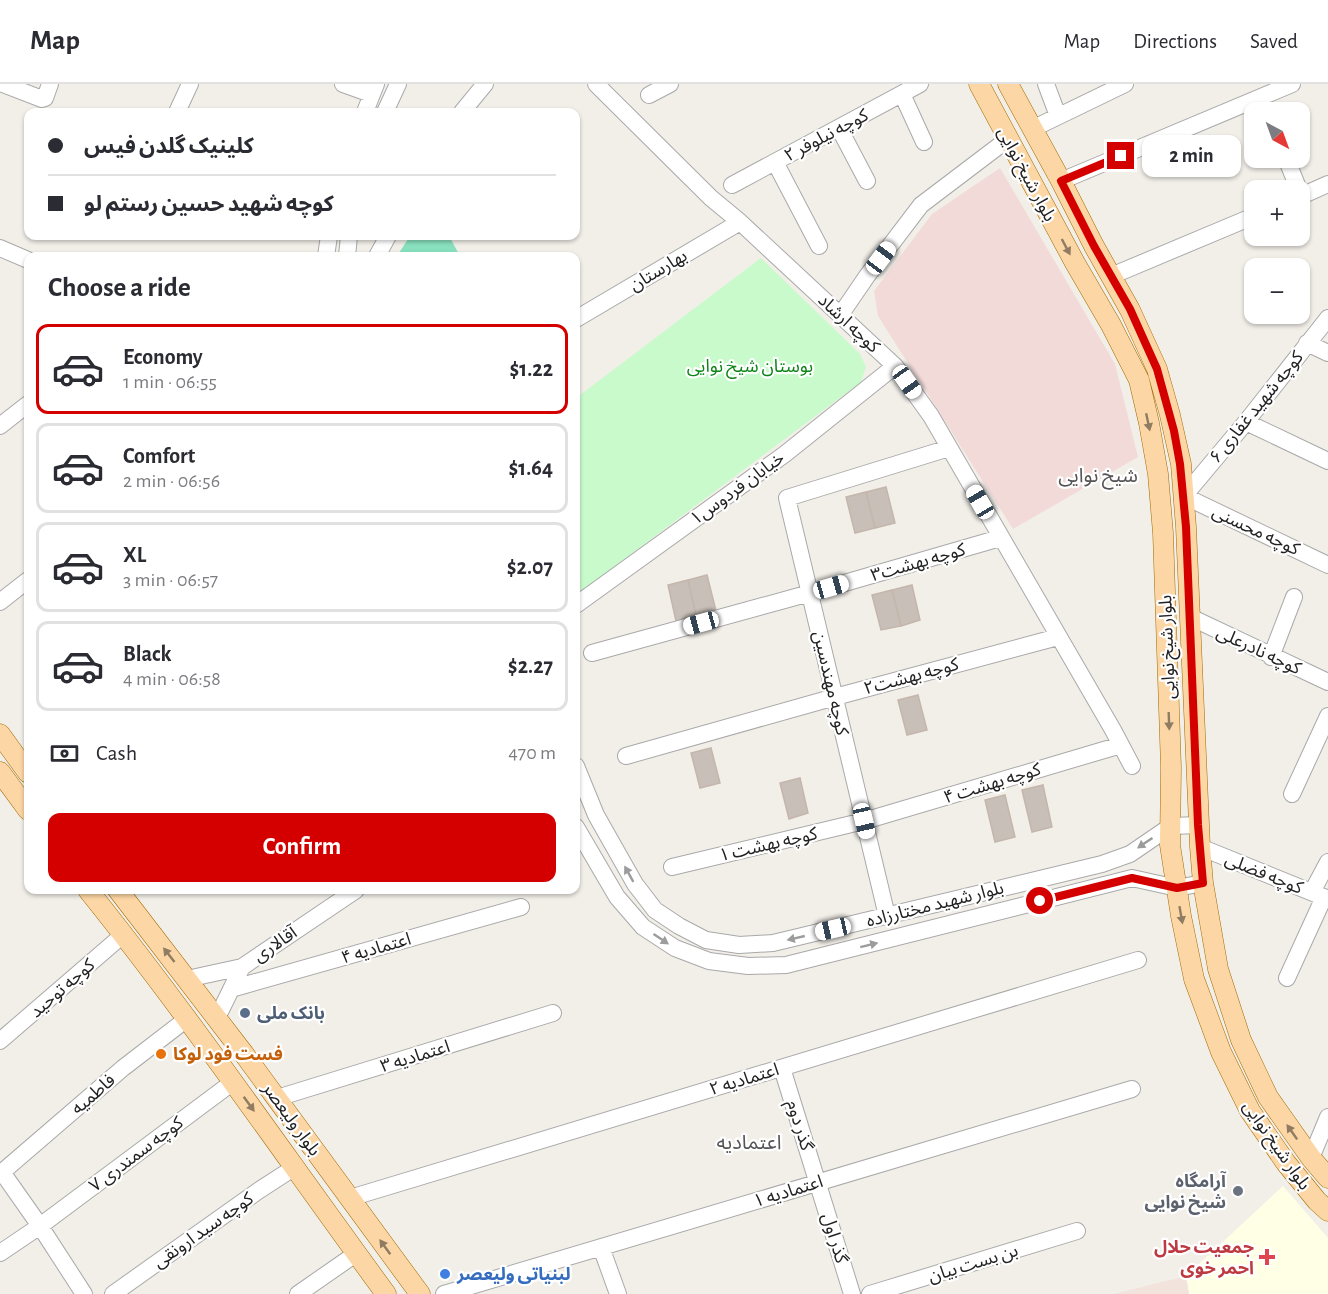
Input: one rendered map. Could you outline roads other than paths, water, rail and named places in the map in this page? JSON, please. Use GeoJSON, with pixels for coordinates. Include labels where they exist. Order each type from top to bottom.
{"type":"FeatureCollection","features":[{"type":"Feature","properties":{"kind":"main road","name":"بلوار شیخ نوایی"},"geometry":{"type":"LineString","coordinates":[[979,84],[1139,380],[1158,474],[1163,533],[1171,767],[1170,845],[1194,979],[1221,1052],[1250,1111],[1286,1163],[1328,1211]]}},
{"type":"Feature","properties":{"kind":"main road","name":"بلوار شیخ نوایی"},"geometry":{"type":"LineString","coordinates":[[1008,84],[1130,309],[1157,369],[1173,424],[1184,496],[1198,825],[1203,883],[1218,969],[1241,1040],[1268,1097],[1328,1178]]}},
{"type":"Feature","properties":{"kind":"main road"},"geometry":{"type":"LineString","coordinates":[[0,734],[24,761]]}},
{"type":"Feature","properties":{"kind":"main road"},"geometry":{"type":"LineString","coordinates":[[0,772],[24,805]]}},
{"type":"Feature","properties":{"kind":"main road","name":"بلوار ولیعصر"},"geometry":{"type":"LineString","coordinates":[[91,894],[188,1018],[386,1294]]}},
{"type":"Feature","properties":{"kind":"main road","name":"بلوار ولیعصر"},"geometry":{"type":"LineString","coordinates":[[121,894],[277,1098],[420,1294]]}},
{"type":"Feature","properties":{"kind":"street"},"geometry":{"type":"LineString","coordinates":[[0,90],[2,84],[42,99],[47,91]]}},
{"type":"Feature","properties":{"kind":"street"},"geometry":{"type":"LineString","coordinates":[[179,108],[190,84]]}},
{"type":"Feature","properties":{"kind":"street"},"geometry":{"type":"LineString","coordinates":[[343,84],[374,89],[367,108]]}},
{"type":"Feature","properties":{"kind":"street"},"geometry":{"type":"LineString","coordinates":[[387,108],[398,84]]}},
{"type":"Feature","properties":{"kind":"street"},"geometry":{"type":"LineString","coordinates":[[465,108],[485,84]]}},
{"type":"Feature","properties":{"kind":"street","name":"کوچه ارشاد"},"geometry":{"type":"LineString","coordinates":[[596,84],[711,198],[841,314],[895,366],[931,416],[1132,766]]}},
{"type":"Feature","properties":{"kind":"street"},"geometry":{"type":"LineString","coordinates":[[649,95],[670,84]]}},
{"type":"Feature","properties":{"kind":"street","name":"کوچه نیلوفر ۲"},"geometry":{"type":"LineString","coordinates":[[732,185],[920,84]]}},
{"type":"Feature","properties":{"kind":"street"},"geometry":{"type":"LineString","coordinates":[[1046,84],[1058,116]]}},
{"type":"Feature","properties":{"kind":"street"},"geometry":{"type":"LineString","coordinates":[[1032,129],[1125,84]]}},
{"type":"Feature","properties":{"kind":"street"},"geometry":{"type":"LineString","coordinates":[[1061,181],[1292,84]]}},
{"type":"Feature","properties":{"kind":"street"},"geometry":{"type":"LineString","coordinates":[[902,94],[924,142]]}},
{"type":"Feature","properties":{"kind":"street"},"geometry":{"type":"LineString","coordinates":[[1263,96],[1265,102]]}},
{"type":"Feature","properties":{"kind":"street"},"geometry":{"type":"LineString","coordinates":[[839,128],[867,181]]}},
{"type":"Feature","properties":{"kind":"street"},"geometry":{"type":"LineString","coordinates":[[841,314],[921,205],[1008,139]]}},
{"type":"Feature","properties":{"kind":"street"},"geometry":{"type":"LineString","coordinates":[[775,162],[819,246]]}},
{"type":"Feature","properties":{"kind":"street"},"geometry":{"type":"LineString","coordinates":[[1310,190],[1328,184]]}},
{"type":"Feature","properties":{"kind":"street"},"geometry":{"type":"LineString","coordinates":[[1111,276],[1244,220]]}},
{"type":"Feature","properties":{"kind":"street","name":"بهارستان"},"geometry":{"type":"LineString","coordinates":[[580,317],[740,222]]}},
{"type":"Feature","properties":{"kind":"street"},"geometry":{"type":"LineString","coordinates":[[0,248],[24,258]]}},
{"type":"Feature","properties":{"kind":"street","name":"کوچه شهید غفاری ۶"},"geometry":{"type":"LineString","coordinates":[[1184,496],[1328,318]]}},
{"type":"Feature","properties":{"kind":"street"},"geometry":{"type":"LineString","coordinates":[[1307,343],[1328,353]]}},
{"type":"Feature","properties":{"kind":"street","name":"خیابان فردوس۱"},"geometry":{"type":"LineString","coordinates":[[580,601],[785,454],[895,366]]}},
{"type":"Feature","properties":{"kind":"street"},"geometry":{"type":"LineString","coordinates":[[0,426],[24,407]]}},
{"type":"Feature","properties":{"kind":"street"},"geometry":{"type":"LineString","coordinates":[[1246,422],[1328,461]]}},
{"type":"Feature","properties":{"kind":"street","name":"کوچه مهندسین"},"geometry":{"type":"LineString","coordinates":[[887,916],[787,498],[949,448]]}},
{"type":"Feature","properties":{"kind":"street","name":"کوچه محسنی"},"geometry":{"type":"LineString","coordinates":[[1184,496],[1328,565]]}},
{"type":"Feature","properties":{"kind":"street","name":"کوچه بهشت۳"},"geometry":{"type":"LineString","coordinates":[[592,653],[1000,538]]}},
{"type":"Feature","properties":{"kind":"street"},"geometry":{"type":"LineString","coordinates":[[0,602],[24,583]]}},
{"type":"Feature","properties":{"kind":"street"},"geometry":{"type":"LineString","coordinates":[[1271,657],[1294,597]]}},
{"type":"Feature","properties":{"kind":"street","name":"کوچه نادرعلی"},"geometry":{"type":"LineString","coordinates":[[1190,618],[1328,682]]}},
{"type":"Feature","properties":{"kind":"street","name":"کوچه بهشت۲"},"geometry":{"type":"LineString","coordinates":[[626,756],[1058,637]]}},
{"type":"Feature","properties":{"kind":"street"},"geometry":{"type":"LineString","coordinates":[[1292,794],[1328,716]]}},
{"type":"Feature","properties":{"kind":"street","name":"کوچه بهشت ۴"},"geometry":{"type":"LineString","coordinates":[[864,821],[1121,745]]}},
{"type":"Feature","properties":{"kind":"street","name":"بلوار شهید مختارزاده"},"geometry":{"type":"LineString","coordinates":[[580,779],[596,815],[635,884],[655,910],[706,940],[739,945],[773,943],[1102,864],[1130,854],[1171,826]]}},
{"type":"Feature","properties":{"kind":"street","name":"کوچه بهشت ۱"},"geometry":{"type":"LineString","coordinates":[[672,867],[864,821]]}},
{"type":"Feature","properties":{"kind":"street"},"geometry":{"type":"LineString","coordinates":[[1171,826],[1198,825]]}},
{"type":"Feature","properties":{"kind":"street","name":"بلوار شهید مختارزاده"},"geometry":{"type":"LineString","coordinates":[[580,834],[617,897],[643,927],[675,948],[709,961],[748,966],[786,965],[1132,878],[1177,888],[1203,883]]}},
{"type":"Feature","properties":{"kind":"street","name":"کوچه فضلی"},"geometry":{"type":"LineString","coordinates":[[1200,847],[1321,896]]}},
{"type":"Feature","properties":{"kind":"street"},"geometry":{"type":"LineString","coordinates":[[1287,978],[1321,896],[1328,862]]}},
{"type":"Feature","properties":{"kind":"street","name":"آقالاری"},"geometry":{"type":"LineString","coordinates":[[217,1018],[242,967],[350,894]]}},
{"type":"Feature","properties":{"kind":"street","name":"اعتمادیه ۴"},"geometry":{"type":"LineString","coordinates":[[231,989],[521,907]]}},
{"type":"Feature","properties":{"kind":"street","name":"کوچه توحید"},"geometry":{"type":"LineString","coordinates":[[0,1041],[124,934]]}},
{"type":"Feature","properties":{"kind":"street","name":"اعتمادیه ۲"},"geometry":{"type":"LineString","coordinates":[[350,1198],[1138,960]]}},
{"type":"Feature","properties":{"kind":"street"},"geometry":{"type":"LineString","coordinates":[[187,979],[242,967]]}},
{"type":"Feature","properties":{"kind":"street","name":"اعتمادیه ۳"},"geometry":{"type":"LineString","coordinates":[[277,1098],[553,1013]]}},
{"type":"Feature","properties":{"kind":"street","name":"فاطمیه"},"geometry":{"type":"LineString","coordinates":[[1,1173],[123,1068],[188,1018]]}},
{"type":"Feature","properties":{"kind":"street","name":"گذر دوم"},"geometry":{"type":"LineString","coordinates":[[782,1068],[817,1182]]}},
{"type":"Feature","properties":{"kind":"street","name":"کوچه سمندری ۷"},"geometry":{"type":"LineString","coordinates":[[0,1252],[40,1226],[233,1082]]}},
{"type":"Feature","properties":{"kind":"street","name":"اعتمادیه ۱"},"geometry":{"type":"LineString","coordinates":[[444,1294],[1132,1089]]}},
{"type":"Feature","properties":{"kind":"street"},"geometry":{"type":"LineString","coordinates":[[1311,1158],[1328,1117]]}},
{"type":"Feature","properties":{"kind":"street","name":"کوچه سید ارونقی"},"geometry":{"type":"LineString","coordinates":[[113,1294],[295,1167]]}},
{"type":"Feature","properties":{"kind":"street"},"geometry":{"type":"LineString","coordinates":[[1,1173],[40,1226],[84,1294]]}},
{"type":"Feature","properties":{"kind":"street","name":"گذر اول"},"geometry":{"type":"LineString","coordinates":[[817,1182],[852,1294]]}},
{"type":"Feature","properties":{"kind":"street","name":"بن بست بیان"},"geometry":{"type":"LineString","coordinates":[[870,1294],[1077,1231]]}},
{"type":"Feature","properties":{"kind":"street"},"geometry":{"type":"LineString","coordinates":[[601,1247],[618,1294]]}},
{"type":"Feature","properties":{"kind":"street"},"geometry":{"type":"LineString","coordinates":[[298,1294],[357,1253]]}},
{"type":"Feature","properties":{"kind":"place","name":"بانک ملی"},"geometry":{"type":"Point","coordinates":[245,1013]}},
{"type":"Feature","properties":{"kind":"place","name":"فست فود لوکا"},"geometry":{"type":"Point","coordinates":[161,1054]}},
{"type":"Feature","properties":{"kind":"place","name":"آرامگاه شیخ نوایی"},"geometry":{"type":"Point","coordinates":[1238,1191]}},
{"type":"Feature","properties":{"kind":"place","name":"جمعیت حلال احمر خوی"},"geometry":{"type":"Point","coordinates":[1267,1257]}},
{"type":"Feature","properties":{"kind":"place","name":"لبنیاتی ولیعصر"},"geometry":{"type":"Point","coordinates":[445,1274]}},
{"type":"Feature","properties":{"kind":"district","name":"شیخ نوایی"},"geometry":{"type":"Point","coordinates":[1098,475]}},
{"type":"Feature","properties":{"kind":"district","name":"اعتمادیه"},"geometry":{"type":"Point","coordinates":[749,1142]}},
{"type":"Feature","properties":{"kind":"park label","name":"بوستان شیخ نوایی"},"geometry":{"type":"Point","coordinates":[750,366]}}]}
